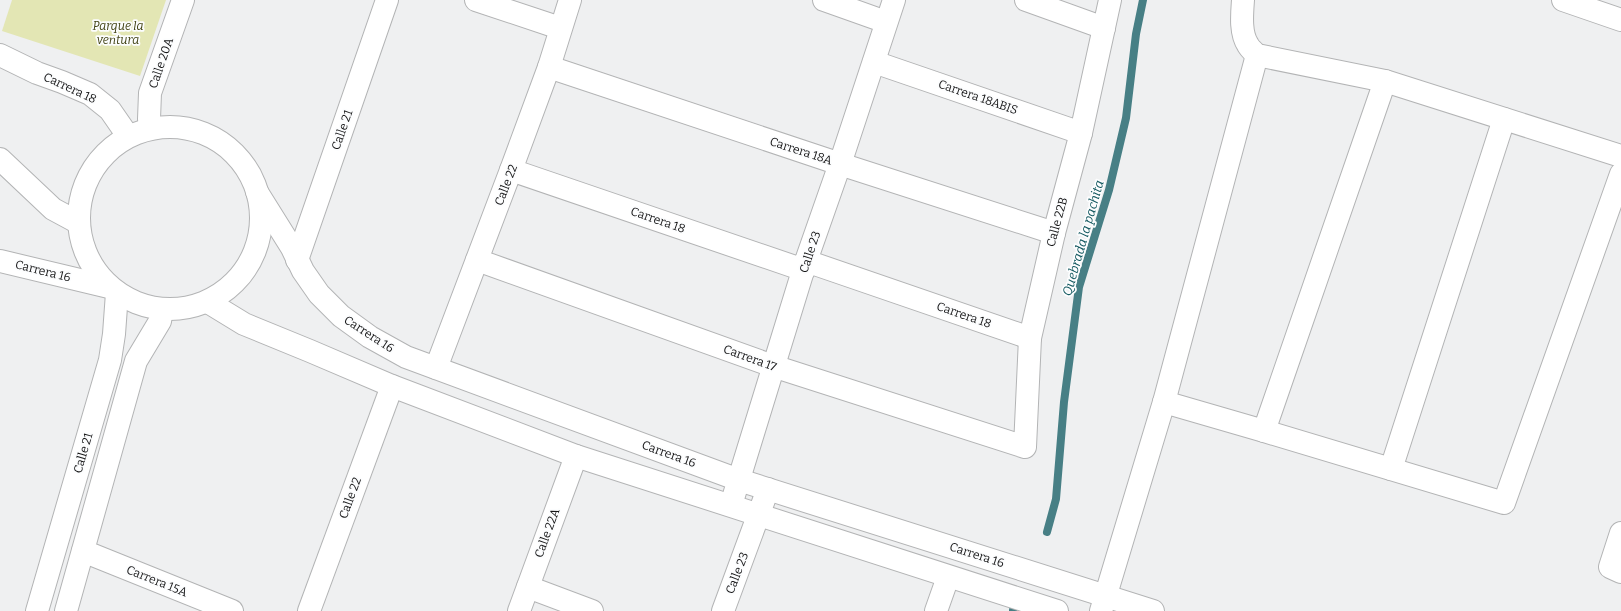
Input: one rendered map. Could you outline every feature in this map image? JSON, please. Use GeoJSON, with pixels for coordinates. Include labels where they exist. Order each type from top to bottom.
{"type":"FeatureCollection","features":[{"type":"Feature","properties":{"kind":"street","name":"Calle 20A"},"geometry":{"type":"LineString","coordinates":[[152,128],[149,119],[150,93],[183,0]]}},
{"type":"Feature","properties":{"kind":"street","name":"Calle 21"},"geometry":{"type":"LineString","coordinates":[[297,260],[387,0]]}},
{"type":"Feature","properties":{"kind":"street"},"geometry":{"type":"LineString","coordinates":[[476,0],[560,28]]}},
{"type":"Feature","properties":{"kind":"street","name":"Calle 22"},"geometry":{"type":"LineString","coordinates":[[436,368],[549,67],[570,0]]}},
{"type":"Feature","properties":{"kind":"street"},"geometry":{"type":"LineString","coordinates":[[824,0],[886,22]]}},
{"type":"Feature","properties":{"kind":"street","name":"Calle 23"},"geometry":{"type":"LineString","coordinates":[[731,505],[805,266],[894,0]]}},
{"type":"Feature","properties":{"kind":"street"},"geometry":{"type":"LineString","coordinates":[[1026,0],[1104,28]]}},
{"type":"Feature","properties":{"kind":"street","name":"Calle 22B"},"geometry":{"type":"LineString","coordinates":[[1025,447],[1030,338],[1054,233],[1081,134],[1110,0]]}},
{"type":"Feature","properties":{"kind":"street"},"geometry":{"type":"LineString","coordinates":[[1243,0],[1242,15],[1244,33],[1248,45],[1257,55],[1384,81],[1621,156]]}},
{"type":"Feature","properties":{"kind":"street"},"geometry":{"type":"LineString","coordinates":[[1564,0],[1621,20]]}},
{"type":"Feature","properties":{"kind":"street","name":"Carrera 18"},"geometry":{"type":"LineString","coordinates":[[0,55],[37,73],[90,94],[110,110],[128,136]]}},
{"type":"Feature","properties":{"kind":"street"},"geometry":{"type":"LineString","coordinates":[[1104,604],[1164,402],[1257,55]]}},
{"type":"Feature","properties":{"kind":"street","name":"Carrera 18ABIS"},"geometry":{"type":"LineString","coordinates":[[874,62],[1081,134]]}},
{"type":"Feature","properties":{"kind":"street","name":"Carrera 18A"},"geometry":{"type":"LineString","coordinates":[[549,67],[840,164],[1054,233]]}},
{"type":"Feature","properties":{"kind":"street"},"geometry":{"type":"LineString","coordinates":[[1264,430],[1384,81]]}},
{"type":"Feature","properties":{"kind":"street"},"geometry":{"type":"LineString","coordinates":[[1391,469],[1504,119]]}},
{"type":"Feature","properties":{"kind":"street"},"geometry":{"type":"LineString","coordinates":[[152,128],[185,128],[217,139],[242,162],[257,192],[261,217],[258,244],[247,267],[230,288],[208,302],[189,308],[162,310],[139,304],[113,290],[97,273],[84,250],[79,223],[81,197],[91,172],[107,152],[128,136],[152,128]]}},
{"type":"Feature","properties":{"kind":"street"},"geometry":{"type":"LineString","coordinates":[[0,160],[53,209],[79,223]]}},
{"type":"Feature","properties":{"kind":"street","name":"Carrera 18"},"geometry":{"type":"LineString","coordinates":[[511,170],[1030,338]]}},
{"type":"Feature","properties":{"kind":"street"},"geometry":{"type":"LineString","coordinates":[[1164,402],[1264,430],[1504,503],[1621,174]]}},
{"type":"Feature","properties":{"kind":"street","name":"Carrera 16"},"geometry":{"type":"LineString","coordinates":[[257,192],[292,248],[302,271],[319,294],[341,316],[370,337],[406,358],[739,480],[1104,604],[1153,611]]}},
{"type":"Feature","properties":{"kind":"street","name":"Carrera 17"},"geometry":{"type":"LineString","coordinates":[[477,260],[773,366],[1025,447]]}},
{"type":"Feature","properties":{"kind":"street","name":"Carrera 16"},"geometry":{"type":"LineString","coordinates":[[0,261],[113,290]]}},
{"type":"Feature","properties":{"kind":"street","name":"Calle 21"},"geometry":{"type":"LineString","coordinates":[[37,611],[110,360],[114,334],[113,290]]}},
{"type":"Feature","properties":{"kind":"street"},"geometry":{"type":"LineString","coordinates":[[208,302],[244,324],[392,386],[576,456],[1057,611]]}},
{"type":"Feature","properties":{"kind":"street"},"geometry":{"type":"LineString","coordinates":[[66,611],[136,361],[160,321],[162,310]]}},
{"type":"Feature","properties":{"kind":"street","name":"Calle 22"},"geometry":{"type":"LineString","coordinates":[[309,611],[392,386]]}},
{"type":"Feature","properties":{"kind":"street","name":"Calle 22A"},"geometry":{"type":"LineString","coordinates":[[519,611],[576,456]]}},
{"type":"Feature","properties":{"kind":"street","name":"Calle 23"},"geometry":{"type":"LineString","coordinates":[[723,611],[768,489]]}},
{"type":"Feature","properties":{"kind":"street"},"geometry":{"type":"LineString","coordinates":[[1621,533],[1610,567],[1621,572]]}},
{"type":"Feature","properties":{"kind":"street","name":"Carrera 15A"},"geometry":{"type":"LineString","coordinates":[[83,551],[232,611]]}},
{"type":"Feature","properties":{"kind":"street"},"geometry":{"type":"LineString","coordinates":[[936,611],[948,577]]}},
{"type":"Feature","properties":{"kind":"street"},"geometry":{"type":"LineString","coordinates":[[528,587],[592,611]]}},
{"type":"Feature","properties":{"kind":"green space","name":"Parque la ventura"},"geometry":{"type":"Polygon","coordinates":[[[12,0],[166,0],[140,76],[2,31],[12,0]]]}},
{"type":"Feature","properties":{"kind":"waterway","name":"Quebrada la pachita"},"geometry":{"type":"LineString","coordinates":[[1047,532],[1056,499],[1064,402],[1079,287],[1109,190],[1126,118],[1136,34],[1143,0]]}}]}
